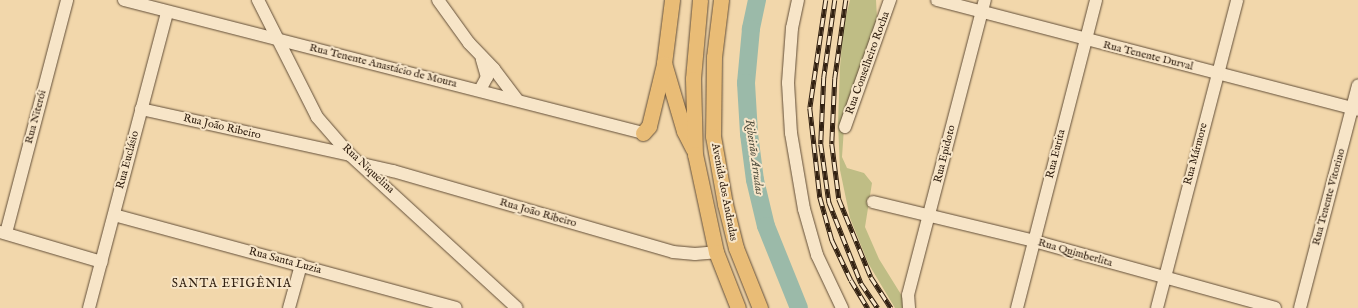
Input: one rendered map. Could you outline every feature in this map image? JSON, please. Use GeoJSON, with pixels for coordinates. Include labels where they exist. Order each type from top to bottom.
{"type":"FeatureCollection","features":[{"type":"Feature","properties":{"kind":"main road","name":"Avenida dos Andradas"},"geometry":{"type":"LineString","coordinates":[[700,0],[693,78],[695,154],[716,252],[738,308]]}},
{"type":"Feature","properties":{"kind":"main road","name":"Avenida dos Andradas"},"geometry":{"type":"LineString","coordinates":[[721,0],[714,57],[714,142],[736,248],[760,308]]}},
{"type":"Feature","properties":{"kind":"main road"},"geometry":{"type":"LineString","coordinates":[[643,133],[649,126],[664,63],[669,3]]}},
{"type":"Feature","properties":{"kind":"main road"},"geometry":{"type":"LineString","coordinates":[[664,63],[684,131],[695,154]]}},
{"type":"Feature","properties":{"kind":"street","name":"Rua Niterói"},"geometry":{"type":"LineString","coordinates":[[3,233],[67,0]]}},
{"type":"Feature","properties":{"kind":"street","name":"Rua Tenente Anastácio de Moura"},"geometry":{"type":"LineString","coordinates":[[124,0],[517,99],[643,133]]}},
{"type":"Feature","properties":{"kind":"street","name":"Rua Niquelina"},"geometry":{"type":"LineString","coordinates":[[258,0],[317,117],[350,155],[362,164],[517,308]]}},
{"type":"Feature","properties":{"kind":"street"},"geometry":{"type":"LineString","coordinates":[[438,0],[481,58],[494,69],[517,99]]}},
{"type":"Feature","properties":{"kind":"street"},"geometry":{"type":"LineString","coordinates":[[798,0],[792,28],[788,83],[791,133],[804,209],[817,255],[842,308]]}},
{"type":"Feature","properties":{"kind":"street","name":"Rua Conselheiro Rocha"},"geometry":{"type":"LineString","coordinates":[[845,127],[890,0]]}},
{"type":"Feature","properties":{"kind":"street","name":"Rua Tenente Durval"},"geometry":{"type":"LineString","coordinates":[[937,0],[983,6],[1085,40],[1355,109]]}},
{"type":"Feature","properties":{"kind":"street","name":"Rua Eurita"},"geometry":{"type":"LineString","coordinates":[[1018,308],[1096,0]]}},
{"type":"Feature","properties":{"kind":"street","name":"Rua Mármore"},"geometry":{"type":"LineString","coordinates":[[1157,308],[1237,0]]}},
{"type":"Feature","properties":{"kind":"street","name":"Rua Epidoto"},"geometry":{"type":"LineString","coordinates":[[909,308],[908,295],[983,6]]}},
{"type":"Feature","properties":{"kind":"street","name":"Rua Euclásio"},"geometry":{"type":"LineString","coordinates":[[88,308],[102,262],[167,12]]}},
{"type":"Feature","properties":{"kind":"street"},"geometry":{"type":"LineString","coordinates":[[480,90],[487,77],[481,58]]}},
{"type":"Feature","properties":{"kind":"street","name":"Rua Tenente Vitorino"},"geometry":{"type":"LineString","coordinates":[[1300,308],[1355,109],[1358,85]]}},
{"type":"Feature","properties":{"kind":"street","name":"Rua João Ribeiro"},"geometry":{"type":"LineString","coordinates":[[142,109],[350,155]]}},
{"type":"Feature","properties":{"kind":"street","name":"Rua João Ribeiro"},"geometry":{"type":"LineString","coordinates":[[362,164],[393,171],[673,252],[695,254],[716,252]]}},
{"type":"Feature","properties":{"kind":"street"},"geometry":{"type":"LineString","coordinates":[[387,188],[388,180],[393,171]]}},
{"type":"Feature","properties":{"kind":"street","name":"Rua Quimberlita"},"geometry":{"type":"LineString","coordinates":[[874,202],[1034,241],[1275,308]]}},
{"type":"Feature","properties":{"kind":"street","name":"Rua Santa Luzia"},"geometry":{"type":"LineString","coordinates":[[114,215],[456,308]]}},
{"type":"Feature","properties":{"kind":"street"},"geometry":{"type":"LineString","coordinates":[[3,233],[102,262]]}},
{"type":"Feature","properties":{"kind":"street"},"geometry":{"type":"LineString","coordinates":[[290,308],[301,266]]}},
{"type":"Feature","properties":{"kind":"street"},"geometry":{"type":"LineString","coordinates":[[503,295],[508,308]]}},
{"type":"Feature","properties":{"kind":"shaded area"},"geometry":{"type":"Polygon","coordinates":[[[850,0],[876,0],[877,18],[845,113],[842,157],[847,168],[864,173],[872,183],[865,227],[879,259],[902,296],[905,308],[895,308],[868,263],[850,218],[840,170],[838,123],[840,67],[843,28],[850,0]]]}},
{"type":"Feature","properties":{"kind":"waterway","name":"Ribeirão Arrudas"},"geometry":{"type":"LineString","coordinates":[[757,0],[751,29],[746,83],[749,134],[755,180],[766,226],[799,308]]}},
{"type":"Feature","properties":{"kind":"railway"},"geometry":{"type":"LineString","coordinates":[[826,0],[810,108],[820,197],[832,240],[851,280],[868,308]]}},
{"type":"Feature","properties":{"kind":"railway"},"geometry":{"type":"LineString","coordinates":[[835,0],[824,77],[821,144],[829,202],[861,283],[878,308]]}},
{"type":"Feature","properties":{"kind":"railway"},"geometry":{"type":"LineString","coordinates":[[846,0],[835,78],[832,144],[839,199],[871,277],[891,308]]}},
{"type":"Feature","properties":{"kind":"district","name":"SANTA EFIGÊNIA"},"geometry":{"type":"Point","coordinates":[232,284]}}]}
